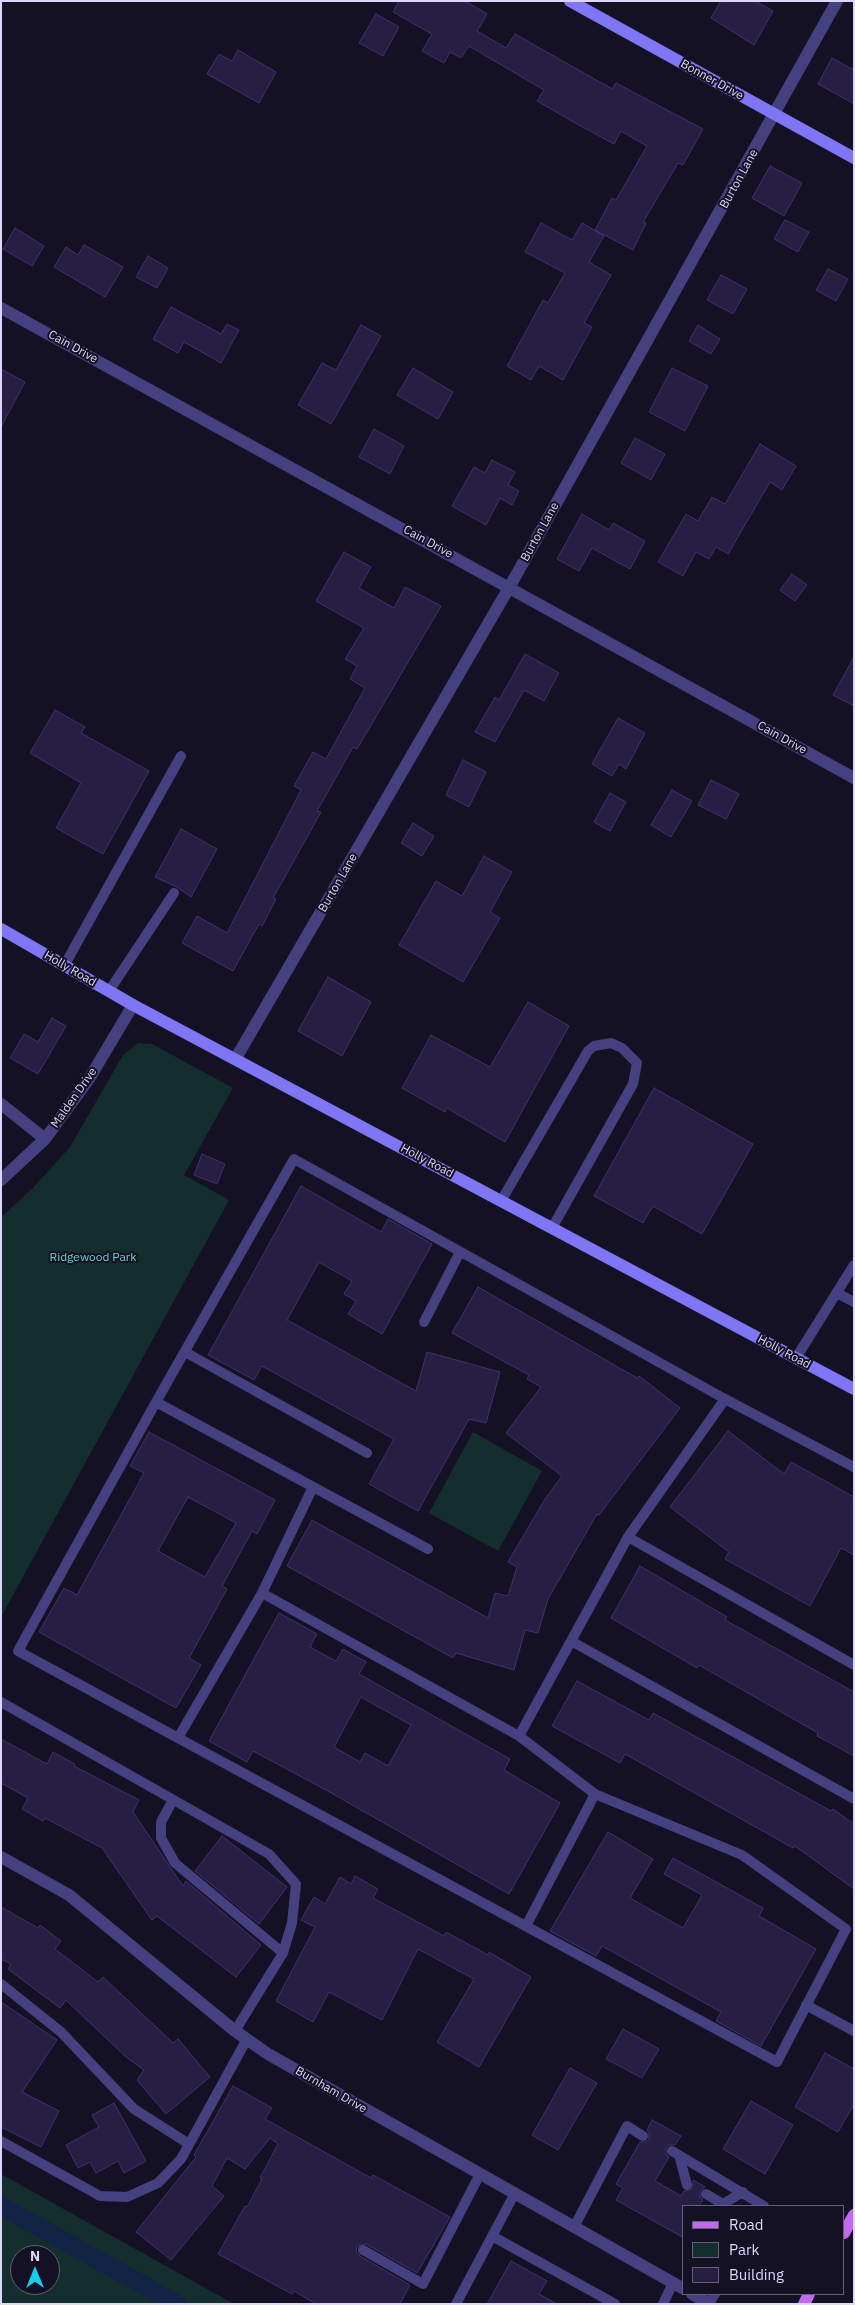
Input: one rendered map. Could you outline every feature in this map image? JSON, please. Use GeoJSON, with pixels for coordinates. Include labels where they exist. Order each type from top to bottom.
{"type":"FeatureCollection","features":[{"type":"Feature","properties":{"kind":"main road","name":"Bonner Drive"},"geometry":{"type":"LineString","coordinates":[[570,1],[854,158]]}},
{"type":"Feature","properties":{"kind":"main road","name":"Holly Road"},"geometry":{"type":"LineString","coordinates":[[1,929],[134,1006],[236,1058],[854,1390]]}},
{"type":"Feature","properties":{"kind":"main road"},"geometry":{"type":"LineString","coordinates":[[845,2230],[854,2214]]}},
{"type":"Feature","properties":{"kind":"street","name":"Burton Lane"},"geometry":{"type":"LineString","coordinates":[[236,1058],[510,586],[775,115],[837,1]]}},
{"type":"Feature","properties":{"kind":"street","name":"Cain Drive"},"geometry":{"type":"LineString","coordinates":[[1,308],[510,586],[854,778]]}},
{"type":"Feature","properties":{"kind":"street","name":"Malden Drive"},"geometry":{"type":"LineString","coordinates":[[1,1180],[45,1139],[89,1079],[134,1006]]}},
{"type":"Feature","properties":{"kind":"street"},"geometry":{"type":"LineString","coordinates":[[1,1104],[45,1139]]}},
{"type":"Feature","properties":{"kind":"street","name":"Burnham Drive"},"geometry":{"type":"LineString","coordinates":[[1,1857],[69,1895],[235,2031],[268,2054],[678,2286]]}},
{"type":"Feature","properties":{"kind":"street"},"geometry":{"type":"LineString","coordinates":[[694,2295],[709,2303]]}},
{"type":"Feature","properties":{"kind":"lane"},"geometry":{"type":"LineString","coordinates":[[64,966],[181,756]]}},
{"type":"Feature","properties":{"kind":"lane"},"geometry":{"type":"LineString","coordinates":[[109,992],[174,893]]}},
{"type":"Feature","properties":{"kind":"lane"},"geometry":{"type":"LineString","coordinates":[[501,1201],[588,1051],[594,1046],[611,1043],[622,1048],[637,1063],[633,1084],[552,1228]]}},
{"type":"Feature","properties":{"kind":"lane"},"geometry":{"type":"LineString","coordinates":[[262,1593],[519,1736],[595,1794],[742,1855],[846,1929],[777,2062],[18,1651],[294,1159],[854,1468]]}},
{"type":"Feature","properties":{"kind":"lane"},"geometry":{"type":"LineString","coordinates":[[424,1322],[460,1252]]}},
{"type":"Feature","properties":{"kind":"lane"},"geometry":{"type":"LineString","coordinates":[[796,1358],[854,1264]]}},
{"type":"Feature","properties":{"kind":"lane"},"geometry":{"type":"LineString","coordinates":[[837,1293],[854,1302]]}},
{"type":"Feature","properties":{"kind":"lane"},"geometry":{"type":"LineString","coordinates":[[185,1352],[366,1452]]}},
{"type":"Feature","properties":{"kind":"lane"},"geometry":{"type":"LineString","coordinates":[[519,1736],[628,1537],[726,1399]]}},
{"type":"Feature","properties":{"kind":"lane"},"geometry":{"type":"LineString","coordinates":[[156,1402],[428,1549]]}},
{"type":"Feature","properties":{"kind":"lane"},"geometry":{"type":"LineString","coordinates":[[178,1738],[262,1593],[314,1487]]}},
{"type":"Feature","properties":{"kind":"lane"},"geometry":{"type":"LineString","coordinates":[[628,1537],[854,1665]]}},
{"type":"Feature","properties":{"kind":"lane"},"geometry":{"type":"LineString","coordinates":[[571,1641],[854,1799]]}},
{"type":"Feature","properties":{"kind":"lane"},"geometry":{"type":"LineString","coordinates":[[1,1702],[269,1854],[296,1884],[292,1923],[283,1953],[235,2031]]}},
{"type":"Feature","properties":{"kind":"lane"},"geometry":{"type":"LineString","coordinates":[[526,1926],[595,1794]]}},
{"type":"Feature","properties":{"kind":"lane"},"geometry":{"type":"LineString","coordinates":[[173,1800],[160,1822],[161,1838],[175,1863],[283,1953]]}},
{"type":"Feature","properties":{"kind":"lane"},"geometry":{"type":"LineString","coordinates":[[1,1984],[62,2032],[134,2109],[189,2144]]}},
{"type":"Feature","properties":{"kind":"lane"},"geometry":{"type":"LineString","coordinates":[[806,2005],[854,2031]]}},
{"type":"Feature","properties":{"kind":"lane"},"geometry":{"type":"LineString","coordinates":[[1,2142],[100,2196],[128,2197],[158,2183],[181,2159],[247,2039]]}},
{"type":"Feature","properties":{"kind":"lane"},"geometry":{"type":"LineString","coordinates":[[574,2227],[627,2126],[643,2136]]}},
{"type":"Feature","properties":{"kind":"lane"},"geometry":{"type":"LineString","coordinates":[[687,2185],[676,2153],[762,2205]]}},
{"type":"Feature","properties":{"kind":"lane"},"geometry":{"type":"LineString","coordinates":[[363,2250],[423,2284],[480,2174]]}},
{"type":"Feature","properties":{"kind":"lane"},"geometry":{"type":"LineString","coordinates":[[706,2194],[723,2204],[743,2192]]}},
{"type":"Feature","properties":{"kind":"lane"},"geometry":{"type":"LineString","coordinates":[[456,2304],[515,2193]]}},
{"type":"Feature","properties":{"kind":"lane"},"geometry":{"type":"LineString","coordinates":[[492,2236],[615,2304]]}},
{"type":"Feature","properties":{"kind":"lane"},"geometry":{"type":"LineString","coordinates":[[664,2304],[678,2286]]}},
{"type":"Feature","properties":{"kind":"green space","name":"Ridgewood Park"},"geometry":{"type":"Polygon","coordinates":[[[138,1043],[152,1044],[233,1088],[184,1175],[229,1200],[1,1617],[1,1217],[32,1189],[70,1147],[123,1055],[138,1043]]]}},
{"type":"Feature","properties":{"kind":"green space"},"geometry":{"type":"Polygon","coordinates":[[[473,1432],[542,1471],[498,1551],[429,1513],[473,1432]]]}},
{"type":"Feature","properties":{"kind":"green space"},"geometry":{"type":"Polygon","coordinates":[[[1,2174],[234,2304],[1,2304],[1,2174]]]}},
{"type":"Feature","properties":{"kind":"building"},"geometry":{"type":"Polygon","coordinates":[[[399,1],[465,1],[487,14],[477,31],[506,48],[515,34],[612,89],[616,83],[703,129],[683,165],[678,163],[643,222],[646,223],[633,250],[595,230],[612,198],[616,200],[647,146],[621,131],[614,144],[577,124],[537,101],[544,90],[469,46],[461,58],[450,52],[444,63],[422,51],[432,34],[393,12],[399,1]]]}},
{"type":"Feature","properties":{"kind":"building"},"geometry":{"type":"Polygon","coordinates":[[[721,1],[755,1],[773,11],[754,45],[711,18],[721,1]]]}},
{"type":"Feature","properties":{"kind":"building"},"geometry":{"type":"Polygon","coordinates":[[[376,14],[399,27],[383,56],[359,43],[376,14]]]}},
{"type":"Feature","properties":{"kind":"building"},"geometry":{"type":"Polygon","coordinates":[[[238,50],[276,72],[259,103],[207,74],[219,54],[232,61],[238,50]]]}},
{"type":"Feature","properties":{"kind":"building"},"geometry":{"type":"Polygon","coordinates":[[[832,58],[854,70],[854,104],[818,84],[832,58]]]}},
{"type":"Feature","properties":{"kind":"building"},"geometry":{"type":"Polygon","coordinates":[[[770,166],[802,183],[784,216],[752,198],[770,166]]]}},
{"type":"Feature","properties":{"kind":"building"},"geometry":{"type":"Polygon","coordinates":[[[785,220],[809,232],[798,252],[774,239],[785,220]]]}},
{"type":"Feature","properties":{"kind":"building"},"geometry":{"type":"Polygon","coordinates":[[[541,223],[572,240],[582,223],[604,236],[589,262],[611,275],[584,323],[592,327],[563,380],[539,366],[531,380],[507,366],[543,300],[548,303],[565,273],[525,252],[541,223]]]}},
{"type":"Feature","properties":{"kind":"building"},"geometry":{"type":"Polygon","coordinates":[[[15,228],[44,246],[32,266],[3,249],[15,228]]]}},
{"type":"Feature","properties":{"kind":"building"},"geometry":{"type":"Polygon","coordinates":[[[84,245],[123,267],[105,297],[54,267],[66,247],[78,255],[84,245]]]}},
{"type":"Feature","properties":{"kind":"building"},"geometry":{"type":"Polygon","coordinates":[[[148,256],[168,268],[157,288],[136,277],[148,256]]]}},
{"type":"Feature","properties":{"kind":"building"},"geometry":{"type":"Polygon","coordinates":[[[828,269],[848,279],[836,301],[816,290],[828,269]]]}},
{"type":"Feature","properties":{"kind":"building"},"geometry":{"type":"Polygon","coordinates":[[[721,275],[747,289],[733,314],[707,300],[721,275]]]}},
{"type":"Feature","properties":{"kind":"building"},"geometry":{"type":"Polygon","coordinates":[[[171,307],[221,334],[227,324],[239,330],[221,363],[184,342],[178,353],[153,339],[171,307]]]}},
{"type":"Feature","properties":{"kind":"building"},"geometry":{"type":"Polygon","coordinates":[[[361,325],[381,336],[331,424],[298,405],[322,363],[336,370],[361,325]]]}},
{"type":"Feature","properties":{"kind":"building"},"geometry":{"type":"Polygon","coordinates":[[[698,325],[720,339],[711,354],[689,341],[698,325]]]}},
{"type":"Feature","properties":{"kind":"building"},"geometry":{"type":"Polygon","coordinates":[[[413,368],[453,392],[438,419],[397,395],[413,368]]]}},
{"type":"Feature","properties":{"kind":"building"},"geometry":{"type":"Polygon","coordinates":[[[672,368],[708,386],[685,431],[649,412],[672,368]]]}},
{"type":"Feature","properties":{"kind":"building"},"geometry":{"type":"Polygon","coordinates":[[[1,369],[25,382],[1,427],[1,369]]]}},
{"type":"Feature","properties":{"kind":"building"},"geometry":{"type":"Polygon","coordinates":[[[374,429],[404,446],[390,474],[359,457],[374,429]]]}},
{"type":"Feature","properties":{"kind":"building"},"geometry":{"type":"Polygon","coordinates":[[[635,438],[665,454],[651,480],[621,463],[635,438]]]}},
{"type":"Feature","properties":{"kind":"building"},"geometry":{"type":"Polygon","coordinates":[[[760,444],[796,466],[782,490],[770,482],[728,554],[716,547],[709,559],[696,552],[683,576],[658,562],[686,514],[698,521],[712,497],[725,504],[760,444]]]}},
{"type":"Feature","properties":{"kind":"building"},"geometry":{"type":"Polygon","coordinates":[[[492,460],[515,472],[508,485],[519,491],[512,505],[500,498],[486,525],[452,506],[474,467],[485,473],[492,460]]]}},
{"type":"Feature","properties":{"kind":"building"},"geometry":{"type":"Polygon","coordinates":[[[582,514],[609,530],[613,523],[645,541],[630,569],[592,548],[579,571],[557,559],[582,514]]]}},
{"type":"Feature","properties":{"kind":"building"},"geometry":{"type":"Polygon","coordinates":[[[344,552],[371,567],[359,588],[394,608],[405,587],[441,606],[357,749],[353,747],[317,811],[321,812],[273,898],[276,899],[262,926],[259,924],[233,971],[182,943],[197,916],[227,933],[301,790],[294,786],[313,752],[326,759],[365,688],[350,679],[357,666],[345,659],[364,628],[316,601],[344,552]]]}},
{"type":"Feature","properties":{"kind":"building"},"geometry":{"type":"Polygon","coordinates":[[[792,574],[807,585],[795,601],[780,590],[792,574]]]}},
{"type":"Feature","properties":{"kind":"building"},"geometry":{"type":"Polygon","coordinates":[[[525,654],[559,673],[544,701],[524,690],[495,742],[475,732],[495,697],[499,700],[525,654]]]}},
{"type":"Feature","properties":{"kind":"building"},"geometry":{"type":"Polygon","coordinates":[[[854,657],[854,706],[833,695],[854,657]]]}},
{"type":"Feature","properties":{"kind":"building"},"geometry":{"type":"Polygon","coordinates":[[[55,710],[85,727],[81,733],[149,771],[103,854],[56,828],[81,783],[30,753],[55,710]]]}},
{"type":"Feature","properties":{"kind":"building"},"geometry":{"type":"Polygon","coordinates":[[[618,718],[645,733],[626,769],[619,764],[612,776],[592,764],[618,718]]]}},
{"type":"Feature","properties":{"kind":"building"},"geometry":{"type":"Polygon","coordinates":[[[463,760],[486,772],[469,807],[446,795],[463,760]]]}},
{"type":"Feature","properties":{"kind":"building"},"geometry":{"type":"Polygon","coordinates":[[[711,780],[739,794],[726,819],[698,805],[711,780]]]}},
{"type":"Feature","properties":{"kind":"building"},"geometry":{"type":"Polygon","coordinates":[[[672,790],[692,801],[671,837],[651,825],[672,790]]]}},
{"type":"Feature","properties":{"kind":"building"},"geometry":{"type":"Polygon","coordinates":[[[610,793],[626,802],[610,831],[594,822],[610,793]]]}},
{"type":"Feature","properties":{"kind":"building"},"geometry":{"type":"Polygon","coordinates":[[[413,823],[434,836],[422,856],[401,843],[413,823]]]}},
{"type":"Feature","properties":{"kind":"building"},"geometry":{"type":"Polygon","coordinates":[[[181,829],[217,849],[191,897],[177,887],[155,877],[181,829]]]}},
{"type":"Feature","properties":{"kind":"building"},"geometry":{"type":"Polygon","coordinates":[[[484,856],[512,872],[490,912],[500,918],[463,982],[399,945],[436,881],[462,896],[484,856]]]}},
{"type":"Feature","properties":{"kind":"building"},"geometry":{"type":"Polygon","coordinates":[[[328,977],[371,1002],[342,1056],[298,1031],[328,977]]]}},
{"type":"Feature","properties":{"kind":"building"},"geometry":{"type":"Polygon","coordinates":[[[528,1002],[569,1026],[505,1142],[447,1108],[445,1112],[402,1088],[431,1035],[490,1067],[528,1002]]]}},
{"type":"Feature","properties":{"kind":"building"},"geometry":{"type":"Polygon","coordinates":[[[52,1018],[66,1026],[38,1074],[10,1058],[24,1034],[38,1042],[52,1018]]]}},
{"type":"Feature","properties":{"kind":"building"},"geometry":{"type":"Polygon","coordinates":[[[654,1088],[753,1144],[702,1234],[653,1206],[643,1223],[594,1196],[654,1088]]]}},
{"type":"Feature","properties":{"kind":"building"},"geometry":{"type":"Polygon","coordinates":[[[202,1154],[225,1164],[217,1184],[194,1175],[202,1154]]]}},
{"type":"Feature","properties":{"kind":"building"},"geometry":{"type":"Polygon","coordinates":[[[301,1186],[381,1232],[388,1219],[432,1244],[382,1334],[348,1314],[356,1301],[344,1294],[352,1281],[319,1262],[287,1320],[416,1391],[427,1352],[500,1372],[486,1423],[469,1419],[418,1511],[369,1484],[394,1439],[262,1366],[254,1380],[208,1355],[301,1186]]]}},
{"type":"Feature","properties":{"kind":"building"},"geometry":{"type":"Polygon","coordinates":[[[478,1287],[637,1378],[639,1376],[680,1408],[599,1515],[597,1514],[548,1599],[538,1633],[525,1630],[514,1670],[456,1653],[453,1658],[287,1566],[312,1520],[488,1618],[495,1593],[508,1596],[517,1567],[508,1562],[545,1499],[562,1476],[506,1433],[541,1387],[527,1379],[529,1375],[452,1333],[478,1287]]]}},
{"type":"Feature","properties":{"kind":"building"},"geometry":{"type":"Polygon","coordinates":[[[728,1431],[784,1474],[791,1462],[854,1497],[854,1555],[841,1548],[810,1606],[725,1559],[729,1552],[670,1507],[728,1431]]]}},
{"type":"Feature","properties":{"kind":"building"},"geometry":{"type":"Polygon","coordinates":[[[149,1432],[275,1500],[257,1534],[252,1531],[222,1586],[227,1589],[189,1658],[201,1665],[176,1708],[39,1632],[64,1588],[77,1595],[144,1473],[130,1466],[149,1432]],[[188,1497],[158,1551],[205,1577],[236,1523],[188,1497]]]}},
{"type":"Feature","properties":{"kind":"building"},"geometry":{"type":"Polygon","coordinates":[[[640,1566],[727,1617],[725,1620],[854,1692],[854,1756],[817,1736],[818,1733],[699,1665],[697,1668],[611,1618],[640,1566]]]}},
{"type":"Feature","properties":{"kind":"building"},"geometry":{"type":"Polygon","coordinates":[[[279,1613],[317,1634],[310,1647],[336,1661],[343,1649],[366,1662],[359,1674],[510,1759],[504,1770],[560,1803],[509,1894],[326,1790],[253,1751],[247,1762],[209,1741],[279,1613]],[[361,1697],[334,1747],[360,1762],[365,1753],[388,1766],[411,1725],[361,1697]]]}},
{"type":"Feature","properties":{"kind":"building"},"geometry":{"type":"Polygon","coordinates":[[[577,1681],[649,1720],[653,1713],[831,1811],[833,1809],[854,1824],[854,1889],[795,1846],[793,1848],[625,1754],[620,1763],[552,1726],[577,1681]]]}},
{"type":"Feature","properties":{"kind":"building"},"geometry":{"type":"Polygon","coordinates":[[[1,1739],[47,1764],[53,1752],[75,1764],[74,1766],[139,1800],[133,1812],[183,1886],[186,1881],[261,1945],[236,1977],[157,1916],[152,1920],[102,1848],[45,1818],[43,1821],[22,1809],[28,1798],[1,1783],[1,1739]]]}},
{"type":"Feature","properties":{"kind":"building"},"geometry":{"type":"Polygon","coordinates":[[[608,1832],[653,1859],[630,1898],[683,1928],[702,1895],[664,1874],[673,1858],[763,1908],[759,1916],[816,1949],[761,2046],[716,2021],[721,2012],[602,1946],[596,1956],[550,1931],[608,1832]]]}},
{"type":"Feature","properties":{"kind":"building"},"geometry":{"type":"Polygon","coordinates":[[[222,1836],[287,1887],[259,1924],[195,1871],[222,1836]]]}},
{"type":"Feature","properties":{"kind":"building"},"geometry":{"type":"Polygon","coordinates":[[[355,1876],[378,1889],[373,1898],[444,1936],[446,1932],[488,1955],[489,1952],[531,1977],[479,2067],[437,2042],[474,1979],[418,1949],[382,2020],[329,1992],[313,2022],[276,2001],[315,1927],[301,1920],[314,1897],[325,1904],[340,1877],[351,1884],[355,1876]]]}},
{"type":"Feature","properties":{"kind":"building"},"geometry":{"type":"Polygon","coordinates":[[[1,1907],[38,1928],[40,1925],[61,1941],[55,1949],[98,1982],[103,1977],[173,2043],[178,2039],[210,2077],[166,2114],[137,2080],[144,2070],[126,2057],[66,2000],[60,2008],[8,1969],[11,1964],[1,1959],[1,1907]]]}},
{"type":"Feature","properties":{"kind":"building"},"geometry":{"type":"Polygon","coordinates":[[[1,2002],[57,2040],[22,2092],[59,2111],[41,2147],[1,2127],[1,2002]]]}},
{"type":"Feature","properties":{"kind":"building"},"geometry":{"type":"Polygon","coordinates":[[[623,2029],[659,2049],[642,2078],[606,2059],[623,2029]]]}},
{"type":"Feature","properties":{"kind":"building"},"geometry":{"type":"Polygon","coordinates":[[[825,2053],[854,2069],[854,2104],[838,2132],[795,2107],[825,2053]]]}},
{"type":"Feature","properties":{"kind":"building"},"geometry":{"type":"Polygon","coordinates":[[[570,2068],[597,2083],[558,2150],[532,2135],[570,2068]]]}},
{"type":"Feature","properties":{"kind":"building"},"geometry":{"type":"Polygon","coordinates":[[[233,2086],[272,2108],[265,2119],[371,2178],[373,2175],[450,2217],[417,2273],[366,2244],[357,2246],[356,2251],[360,2256],[410,2285],[400,2304],[316,2304],[294,2291],[292,2294],[218,2254],[245,2206],[247,2207],[278,2144],[270,2138],[245,2169],[227,2158],[212,2186],[224,2196],[171,2260],[136,2232],[196,2157],[194,2155],[233,2086]]]}},
{"type":"Feature","properties":{"kind":"building"},"geometry":{"type":"Polygon","coordinates":[[[751,2101],[793,2125],[765,2174],[723,2149],[751,2101]]]}},
{"type":"Feature","properties":{"kind":"building"},"geometry":{"type":"Polygon","coordinates":[[[114,2103],[146,2161],[124,2173],[118,2161],[96,2173],[90,2162],[78,2168],[66,2145],[99,2127],[92,2115],[114,2103]]]}},
{"type":"Feature","properties":{"kind":"building"},"geometry":{"type":"Polygon","coordinates":[[[652,2120],[681,2136],[675,2145],[669,2145],[666,2148],[666,2154],[669,2157],[655,2181],[681,2196],[684,2191],[692,2189],[693,2180],[705,2187],[700,2191],[700,2197],[703,2200],[700,2205],[682,2205],[682,2237],[616,2200],[623,2188],[616,2184],[640,2142],[646,2142],[649,2139],[647,2130],[652,2120]]]}},
{"type":"Feature","properties":{"kind":"building"},"geometry":{"type":"Polygon","coordinates":[[[511,2261],[547,2281],[539,2294],[557,2304],[487,2304],[511,2261]]]}},
{"type":"Feature","properties":{"kind":"waterway"},"geometry":{"type":"LineString","coordinates":[[1,2206],[177,2304]]}}]}
